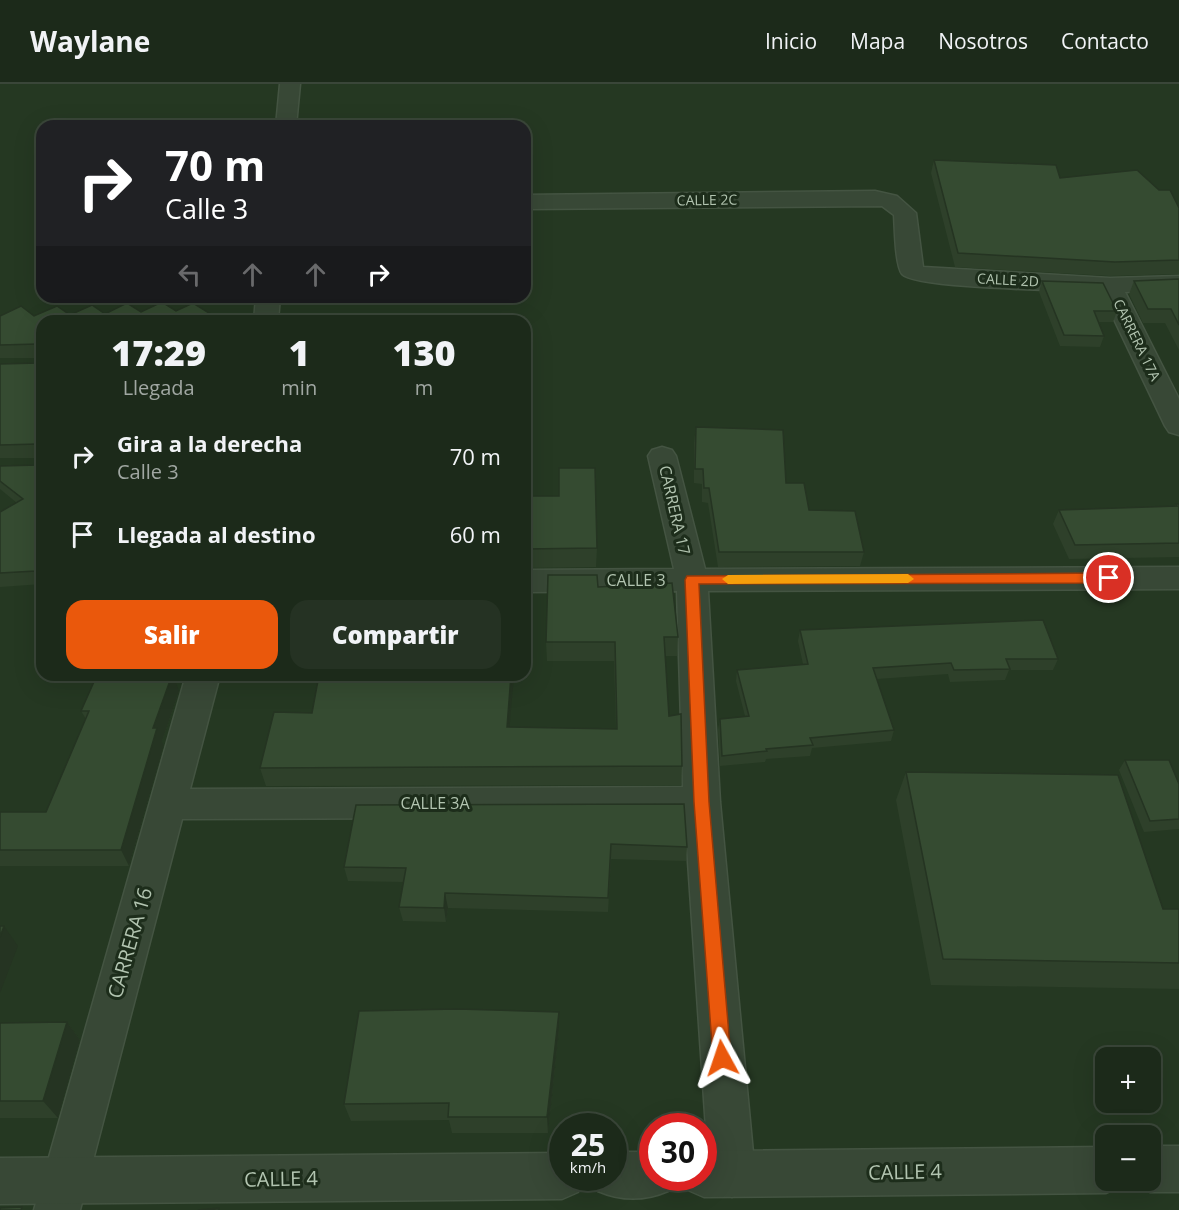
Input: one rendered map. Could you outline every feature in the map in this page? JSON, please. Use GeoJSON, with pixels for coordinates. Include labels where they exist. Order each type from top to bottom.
{"type":"FeatureCollection","features":[{"type":"Feature","properties":{"kind":"street"},"geometry":{"type":"LineString","coordinates":[[287,120],[290,84]]}},
{"type":"Feature","properties":{"kind":"street","name":"CALLE 2C"},"geometry":{"type":"LineString","coordinates":[[531,202],[863,198],[889,201],[905,213],[911,269]]}},
{"type":"Feature","properties":{"kind":"street","name":"CALLE 2D"},"geometry":{"type":"LineString","coordinates":[[911,269],[915,273],[935,277],[1110,285],[1179,283]]}},
{"type":"Feature","properties":{"kind":"street","name":"CARRERA 17A"},"geometry":{"type":"LineString","coordinates":[[1110,285],[1179,426]]}},
{"type":"Feature","properties":{"kind":"street","name":"CARRERA 17"},"geometry":{"type":"LineString","coordinates":[[662,456],[692,580],[718,1174]]}},
{"type":"Feature","properties":{"kind":"street","name":"CALLE 3"},"geometry":{"type":"LineString","coordinates":[[531,581],[1179,578]]}},
{"type":"Feature","properties":{"kind":"street","name":"CARRERA 16"},"geometry":{"type":"LineString","coordinates":[[60,1195],[201,681]]}},
{"type":"Feature","properties":{"kind":"street","name":"CALLE 3A"},"geometry":{"type":"LineString","coordinates":[[169,804],[702,802]]}},
{"type":"Feature","properties":{"kind":"street"},"geometry":{"type":"LineString","coordinates":[[1161,1169],[1179,1169]]}},
{"type":"Feature","properties":{"kind":"street","name":"CALLE 4"},"geometry":{"type":"LineString","coordinates":[[718,1174],[1095,1170]]}},
{"type":"Feature","properties":{"kind":"street","name":"CALLE 4"},"geometry":{"type":"LineString","coordinates":[[0,1181],[60,1195],[549,1176]]}},
{"type":"Feature","properties":{"kind":"building"},"geometry":{"type":"Polygon","coordinates":[[[934,160],[1056,165],[1060,178],[1137,170],[1159,190],[1170,190],[1179,208],[1179,260],[1115,262],[958,253],[934,160]]]}},
{"type":"Feature","properties":{"kind":"building"},"geometry":{"type":"Polygon","coordinates":[[[1179,279],[1179,325],[1171,309],[1148,309],[1134,281],[1179,279]]]}},
{"type":"Feature","properties":{"kind":"building"},"geometry":{"type":"Polygon","coordinates":[[[1042,281],[1103,283],[1117,311],[1094,311],[1104,336],[1064,335],[1042,281]]]}},
{"type":"Feature","properties":{"kind":"building"},"geometry":{"type":"Polygon","coordinates":[[[127,303],[141,312],[160,303],[176,311],[193,303],[212,315],[70,315],[92,305],[105,314],[127,303]]]}},
{"type":"Feature","properties":{"kind":"building"},"geometry":{"type":"Polygon","coordinates":[[[21,306],[36,315],[36,344],[0,345],[0,316],[21,306]]]}},
{"type":"Feature","properties":{"kind":"building"},"geometry":{"type":"Polygon","coordinates":[[[57,306],[70,315],[36,315],[57,306]]]}},
{"type":"Feature","properties":{"kind":"building"},"geometry":{"type":"Polygon","coordinates":[[[36,363],[36,444],[0,445],[0,364],[36,363]]]}},
{"type":"Feature","properties":{"kind":"building"},"geometry":{"type":"Polygon","coordinates":[[[696,427],[783,430],[786,483],[804,483],[809,510],[855,511],[864,552],[719,552],[709,488],[704,488],[703,469],[695,469],[696,427]]]}},
{"type":"Feature","properties":{"kind":"building"},"geometry":{"type":"Polygon","coordinates":[[[36,465],[36,571],[0,573],[0,512],[23,499],[0,481],[0,466],[36,465]]]}},
{"type":"Feature","properties":{"kind":"building"},"geometry":{"type":"Polygon","coordinates":[[[559,468],[595,468],[597,548],[531,549],[531,496],[559,496],[559,468]]]}},
{"type":"Feature","properties":{"kind":"building"},"geometry":{"type":"Polygon","coordinates":[[[1176,504],[1179,504],[1179,543],[1075,545],[1059,510],[1177,506],[1176,504]]]}},
{"type":"Feature","properties":{"kind":"building"},"geometry":{"type":"Polygon","coordinates":[[[548,575],[597,575],[598,587],[672,583],[678,637],[664,637],[669,716],[681,714],[682,766],[260,768],[274,712],[312,713],[318,681],[511,681],[507,727],[617,729],[615,642],[546,642],[548,575]]]}},
{"type":"Feature","properties":{"kind":"building"},"geometry":{"type":"Polygon","coordinates":[[[1043,620],[1058,659],[1006,659],[1010,669],[954,670],[951,663],[873,668],[894,730],[810,738],[813,745],[722,756],[720,719],[749,716],[737,670],[808,664],[800,630],[1043,620]]]}},
{"type":"Feature","properties":{"kind":"building"},"geometry":{"type":"Polygon","coordinates":[[[94,681],[170,681],[153,728],[157,728],[121,850],[0,850],[0,812],[46,812],[89,711],[81,711],[94,681]]]}},
{"type":"Feature","properties":{"kind":"building"},"geometry":{"type":"Polygon","coordinates":[[[1125,760],[1169,760],[1179,784],[1179,819],[1150,821],[1125,760]]]}},
{"type":"Feature","properties":{"kind":"building"},"geometry":{"type":"Polygon","coordinates":[[[906,772],[1118,775],[1163,909],[1179,909],[1179,963],[943,959],[906,772]]]}},
{"type":"Feature","properties":{"kind":"building"},"geometry":{"type":"Polygon","coordinates":[[[684,804],[687,847],[611,844],[608,898],[445,893],[444,908],[399,907],[406,868],[344,867],[356,805],[684,804]]]}},
{"type":"Feature","properties":{"kind":"building"},"geometry":{"type":"Polygon","coordinates":[[[457,1009],[559,1012],[547,1117],[448,1117],[449,1103],[344,1104],[359,1011],[457,1009]]]}},
{"type":"Feature","properties":{"kind":"building"},"geometry":{"type":"Polygon","coordinates":[[[67,1022],[43,1101],[0,1101],[0,1023],[67,1022]]]}},
{"type":"Feature","properties":{"kind":"building"},"geometry":{"type":"Polygon","coordinates":[[[22,1207],[21,1210],[0,1210],[0,1208],[22,1207]]]}},
{"type":"Feature","properties":{"kind":"slow traffic"},"geometry":{"type":"LineString","coordinates":[[728,579],[908,579]]}},
{"type":"Feature","properties":{"kind":"route"},"geometry":{"type":"LineString","coordinates":[[722,1058],[702,802],[692,580],[1109,578]]}}]}
